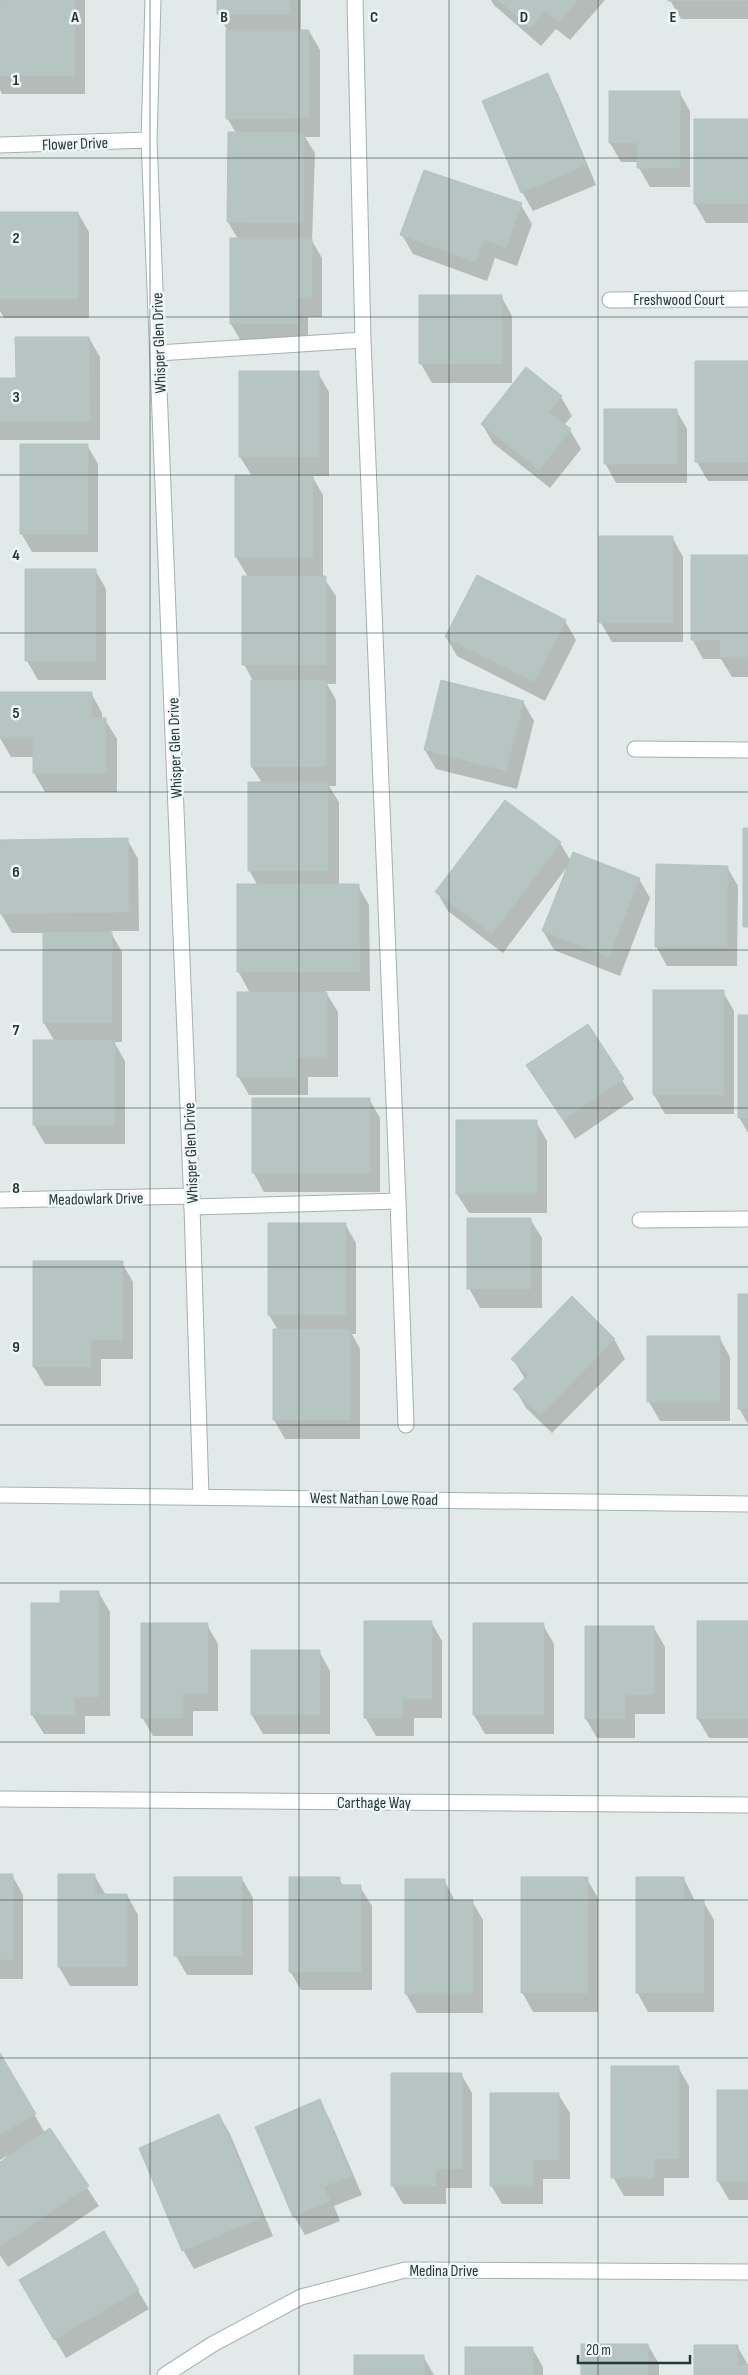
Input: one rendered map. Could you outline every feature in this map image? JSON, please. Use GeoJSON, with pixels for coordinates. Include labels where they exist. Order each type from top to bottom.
{"type":"FeatureCollection","features":[{"type":"Feature","properties":{"kind":"street","name":"Whisper Glen Drive"},"geometry":{"type":"LineString","coordinates":[[153,0],[150,140],[192,1201],[201,1496]]}},
{"type":"Feature","properties":{"kind":"street"},"geometry":{"type":"LineString","coordinates":[[355,0],[363,340],[406,1426]]}},
{"type":"Feature","properties":{"kind":"street","name":"Flower Drive"},"geometry":{"type":"LineString","coordinates":[[0,145],[150,140]]}},
{"type":"Feature","properties":{"kind":"street","name":"Freshwood Court"},"geometry":{"type":"LineString","coordinates":[[610,300],[748,299]]}},
{"type":"Feature","properties":{"kind":"street"},"geometry":{"type":"LineString","coordinates":[[158,353],[363,340]]}},
{"type":"Feature","properties":{"kind":"street"},"geometry":{"type":"LineString","coordinates":[[635,749],[748,750]]}},
{"type":"Feature","properties":{"kind":"street","name":"Meadowlark Drive"},"geometry":{"type":"LineString","coordinates":[[0,1200],[398,1201]]}},
{"type":"Feature","properties":{"kind":"street"},"geometry":{"type":"LineString","coordinates":[[640,1220],[748,1219]]}},
{"type":"Feature","properties":{"kind":"street","name":"West Nathan Lowe Road"},"geometry":{"type":"LineString","coordinates":[[0,1495],[748,1504]]}},
{"type":"Feature","properties":{"kind":"street","name":"Carthage Way"},"geometry":{"type":"LineString","coordinates":[[0,1799],[748,1805]]}},
{"type":"Feature","properties":{"kind":"street","name":"Medina Drive"},"geometry":{"type":"LineString","coordinates":[[165,2375],[213,2344],[301,2297],[404,2270],[748,2272]]}},
{"type":"Feature","properties":{"kind":"building"},"geometry":{"type":"Polygon","coordinates":[[[0,0],[75,0],[75,76],[0,76],[0,0]]]}},
{"type":"Feature","properties":{"kind":"building"},"geometry":{"type":"Polygon","coordinates":[[[217,0],[290,0],[290,14],[217,14],[217,0]]]}},
{"type":"Feature","properties":{"kind":"building"},"geometry":{"type":"Polygon","coordinates":[[[498,0],[578,0],[559,22],[545,11],[530,28],[498,0]]]}},
{"type":"Feature","properties":{"kind":"building"},"geometry":{"type":"Polygon","coordinates":[[[748,0],[748,1],[668,1],[748,0]]]}},
{"type":"Feature","properties":{"kind":"building"},"geometry":{"type":"Polygon","coordinates":[[[226,30],[309,30],[309,118],[226,119],[226,30]]]}},
{"type":"Feature","properties":{"kind":"building"},"geometry":{"type":"Polygon","coordinates":[[[548,73],[586,165],[521,193],[482,101],[548,73]]]}},
{"type":"Feature","properties":{"kind":"building"},"geometry":{"type":"Polygon","coordinates":[[[609,91],[680,91],[680,168],[637,168],[637,143],[609,143],[609,91]]]}},
{"type":"Feature","properties":{"kind":"building"},"geometry":{"type":"Polygon","coordinates":[[[694,119],[748,119],[748,204],[694,204],[694,119]]]}},
{"type":"Feature","properties":{"kind":"building"},"geometry":{"type":"Polygon","coordinates":[[[228,132],[304,133],[303,223],[227,222],[228,132]]]}},
{"type":"Feature","properties":{"kind":"building"},"geometry":{"type":"Polygon","coordinates":[[[424,170],[522,203],[506,248],[484,240],[476,262],[400,235],[424,170]]]}},
{"type":"Feature","properties":{"kind":"building"},"geometry":{"type":"Polygon","coordinates":[[[0,212],[78,212],[78,299],[0,299],[0,212]]]}},
{"type":"Feature","properties":{"kind":"building"},"geometry":{"type":"Polygon","coordinates":[[[230,238],[312,238],[312,298],[297,298],[297,324],[230,324],[230,238]]]}},
{"type":"Feature","properties":{"kind":"building"},"geometry":{"type":"Polygon","coordinates":[[[419,295],[502,295],[502,364],[419,364],[419,295]]]}},
{"type":"Feature","properties":{"kind":"building"},"geometry":{"type":"Polygon","coordinates":[[[15,337],[89,337],[90,421],[0,421],[0,378],[16,378],[15,337]]]}},
{"type":"Feature","properties":{"kind":"building"},"geometry":{"type":"Polygon","coordinates":[[[695,361],[748,361],[748,462],[695,462],[695,361]]]}},
{"type":"Feature","properties":{"kind":"building"},"geometry":{"type":"Polygon","coordinates":[[[526,367],[562,396],[549,412],[571,429],[539,470],[481,424],[526,367]]]}},
{"type":"Feature","properties":{"kind":"building"},"geometry":{"type":"Polygon","coordinates":[[[239,371],[319,371],[319,457],[239,457],[239,371]]]}},
{"type":"Feature","properties":{"kind":"building"},"geometry":{"type":"Polygon","coordinates":[[[604,409],[677,409],[677,464],[604,464],[604,409]]]}},
{"type":"Feature","properties":{"kind":"building"},"geometry":{"type":"Polygon","coordinates":[[[20,444],[88,444],[88,534],[20,534],[20,444]]]}},
{"type":"Feature","properties":{"kind":"building"},"geometry":{"type":"Polygon","coordinates":[[[235,475],[313,475],[313,557],[235,557],[235,475]]]}},
{"type":"Feature","properties":{"kind":"building"},"geometry":{"type":"Polygon","coordinates":[[[599,536],[673,536],[673,623],[599,623],[599,536]]]}},
{"type":"Feature","properties":{"kind":"building"},"geometry":{"type":"Polygon","coordinates":[[[691,555],[748,555],[748,658],[720,658],[720,640],[691,640],[691,555]]]}},
{"type":"Feature","properties":{"kind":"building"},"geometry":{"type":"Polygon","coordinates":[[[25,569],[96,569],[96,661],[25,661],[25,569]]]}},
{"type":"Feature","properties":{"kind":"building"},"geometry":{"type":"Polygon","coordinates":[[[477,575],[566,620],[534,682],[445,637],[477,575]]]}},
{"type":"Feature","properties":{"kind":"building"},"geometry":{"type":"Polygon","coordinates":[[[242,576],[326,576],[326,665],[242,665],[242,576]]]}},
{"type":"Feature","properties":{"kind":"building"},"geometry":{"type":"Polygon","coordinates":[[[251,680],[326,680],[326,767],[251,767],[251,680]]]}},
{"type":"Feature","properties":{"kind":"building"},"geometry":{"type":"Polygon","coordinates":[[[441,680],[524,701],[506,771],[424,750],[441,680]]]}},
{"type":"Feature","properties":{"kind":"building"},"geometry":{"type":"Polygon","coordinates":[[[0,692],[92,692],[92,718],[106,718],[106,773],[33,773],[33,738],[0,738],[0,692]]]}},
{"type":"Feature","properties":{"kind":"building"},"geometry":{"type":"Polygon","coordinates":[[[248,782],[328,782],[328,871],[248,871],[248,782]]]}},
{"type":"Feature","properties":{"kind":"building"},"geometry":{"type":"Polygon","coordinates":[[[505,800],[561,842],[492,934],[435,892],[505,800]]]}},
{"type":"Feature","properties":{"kind":"building"},"geometry":{"type":"Polygon","coordinates":[[[743,828],[748,828],[748,927],[743,927],[743,828]]]}},
{"type":"Feature","properties":{"kind":"building"},"geometry":{"type":"Polygon","coordinates":[[[128,838],[129,912],[0,914],[0,840],[128,838]]]}},
{"type":"Feature","properties":{"kind":"building"},"geometry":{"type":"Polygon","coordinates":[[[573,852],[640,878],[609,957],[542,931],[573,852]]]}},
{"type":"Feature","properties":{"kind":"building"},"geometry":{"type":"Polygon","coordinates":[[[656,864],[728,866],[727,947],[655,947],[656,864]]]}},
{"type":"Feature","properties":{"kind":"building"},"geometry":{"type":"Polygon","coordinates":[[[237,884],[359,884],[360,972],[237,972],[237,884]]]}},
{"type":"Feature","properties":{"kind":"building"},"geometry":{"type":"Polygon","coordinates":[[[43,932],[112,932],[112,1023],[43,1023],[43,932]]]}},
{"type":"Feature","properties":{"kind":"building"},"geometry":{"type":"Polygon","coordinates":[[[653,990],[724,990],[724,1095],[653,1095],[653,990]]]}},
{"type":"Feature","properties":{"kind":"building"},"geometry":{"type":"Polygon","coordinates":[[[237,992],[327,992],[327,1058],[297,1058],[297,1077],[237,1077],[237,992]]]}},
{"type":"Feature","properties":{"kind":"building"},"geometry":{"type":"Polygon","coordinates":[[[738,1015],[748,1015],[748,1118],[738,1118],[738,1015]]]}},
{"type":"Feature","properties":{"kind":"building"},"geometry":{"type":"Polygon","coordinates":[[[588,1024],[624,1079],[563,1120],[526,1065],[588,1024]]]}},
{"type":"Feature","properties":{"kind":"building"},"geometry":{"type":"Polygon","coordinates":[[[33,1040],[115,1040],[115,1125],[33,1125],[33,1040]]]}},
{"type":"Feature","properties":{"kind":"building"},"geometry":{"type":"Polygon","coordinates":[[[252,1098],[370,1098],[370,1173],[252,1173],[252,1098]]]}},
{"type":"Feature","properties":{"kind":"building"},"geometry":{"type":"Polygon","coordinates":[[[456,1120],[537,1120],[537,1194],[456,1194],[456,1120]]]}},
{"type":"Feature","properties":{"kind":"building"},"geometry":{"type":"Polygon","coordinates":[[[467,1218],[531,1218],[531,1289],[467,1289],[467,1218]]]}},
{"type":"Feature","properties":{"kind":"building"},"geometry":{"type":"Polygon","coordinates":[[[268,1223],[346,1223],[346,1315],[268,1315],[268,1223]]]}},
{"type":"Feature","properties":{"kind":"building"},"geometry":{"type":"Polygon","coordinates":[[[33,1261],[123,1261],[123,1340],[91,1340],[91,1367],[33,1367],[33,1261]]]}},
{"type":"Feature","properties":{"kind":"building"},"geometry":{"type":"Polygon","coordinates":[[[738,1294],[748,1294],[748,1409],[738,1409],[738,1294]]]}},
{"type":"Feature","properties":{"kind":"building"},"geometry":{"type":"Polygon","coordinates":[[[572,1296],[615,1339],[540,1415],[513,1389],[528,1375],[511,1359],[572,1296]]]}},
{"type":"Feature","properties":{"kind":"building"},"geometry":{"type":"Polygon","coordinates":[[[273,1329],[350,1329],[350,1420],[273,1420],[273,1329]]]}},
{"type":"Feature","properties":{"kind":"building"},"geometry":{"type":"Polygon","coordinates":[[[647,1336],[720,1336],[720,1402],[647,1402],[647,1336]]]}},
{"type":"Feature","properties":{"kind":"building"},"geometry":{"type":"Polygon","coordinates":[[[60,1591],[99,1591],[99,1697],[75,1697],[75,1715],[31,1715],[31,1603],[60,1603],[60,1591]]]}},
{"type":"Feature","properties":{"kind":"building"},"geometry":{"type":"Polygon","coordinates":[[[364,1621],[432,1621],[432,1699],[403,1699],[403,1718],[364,1718],[364,1621]]]}},
{"type":"Feature","properties":{"kind":"building"},"geometry":{"type":"Polygon","coordinates":[[[697,1621],[748,1621],[748,1719],[697,1719],[697,1621]]]}},
{"type":"Feature","properties":{"kind":"building"},"geometry":{"type":"Polygon","coordinates":[[[141,1623],[208,1623],[208,1693],[183,1693],[183,1718],[141,1718],[141,1623]]]}},
{"type":"Feature","properties":{"kind":"building"},"geometry":{"type":"Polygon","coordinates":[[[473,1623],[544,1623],[544,1715],[473,1715],[473,1623]]]}},
{"type":"Feature","properties":{"kind":"building"},"geometry":{"type":"Polygon","coordinates":[[[585,1626],[654,1626],[654,1695],[625,1695],[625,1719],[585,1719],[585,1626]]]}},
{"type":"Feature","properties":{"kind":"building"},"geometry":{"type":"Polygon","coordinates":[[[251,1650],[320,1650],[320,1715],[251,1715],[251,1650]]]}},
{"type":"Feature","properties":{"kind":"building"},"geometry":{"type":"Polygon","coordinates":[[[0,1874],[13,1874],[13,1960],[0,1960],[0,1874]]]}},
{"type":"Feature","properties":{"kind":"building"},"geometry":{"type":"Polygon","coordinates":[[[58,1874],[95,1874],[95,1894],[127,1894],[127,1967],[58,1967],[58,1874]]]}},
{"type":"Feature","properties":{"kind":"building"},"geometry":{"type":"Polygon","coordinates":[[[174,1877],[242,1877],[242,1956],[174,1956],[174,1877]]]}},
{"type":"Feature","properties":{"kind":"building"},"geometry":{"type":"Polygon","coordinates":[[[289,1877],[340,1877],[340,1885],[361,1885],[361,1972],[289,1972],[289,1877]]]}},
{"type":"Feature","properties":{"kind":"building"},"geometry":{"type":"Polygon","coordinates":[[[521,1877],[588,1877],[588,1993],[521,1993],[521,1877]]]}},
{"type":"Feature","properties":{"kind":"building"},"geometry":{"type":"Polygon","coordinates":[[[636,1877],[684,1877],[684,1900],[704,1900],[704,1993],[636,1993],[636,1877]]]}},
{"type":"Feature","properties":{"kind":"building"},"geometry":{"type":"Polygon","coordinates":[[[405,1879],[445,1879],[445,1900],[473,1900],[473,1994],[405,1994],[405,1879]]]}},
{"type":"Feature","properties":{"kind":"building"},"geometry":{"type":"Polygon","coordinates":[[[0,2053],[36,2114],[0,2135],[0,2053]]]}},
{"type":"Feature","properties":{"kind":"building"},"geometry":{"type":"Polygon","coordinates":[[[611,2066],[679,2066],[679,2159],[654,2159],[654,2178],[611,2178],[611,2066]]]}},
{"type":"Feature","properties":{"kind":"building"},"geometry":{"type":"Polygon","coordinates":[[[391,2073],[462,2073],[462,2169],[436,2169],[436,2186],[391,2186],[391,2073]]]}},
{"type":"Feature","properties":{"kind":"building"},"geometry":{"type":"Polygon","coordinates":[[[717,2090],[748,2090],[748,2181],[717,2181],[717,2090]]]}},
{"type":"Feature","properties":{"kind":"building"},"geometry":{"type":"Polygon","coordinates":[[[490,2093],[559,2093],[559,2160],[533,2160],[533,2186],[490,2186],[490,2093]]]}},
{"type":"Feature","properties":{"kind":"building"},"geometry":{"type":"Polygon","coordinates":[[[320,2099],[352,2176],[324,2187],[330,2201],[293,2217],[255,2127],[320,2099]]]}},
{"type":"Feature","properties":{"kind":"building"},"geometry":{"type":"Polygon","coordinates":[[[219,2114],[263,2217],[182,2251],[139,2148],[219,2114]]]}},
{"type":"Feature","properties":{"kind":"building"},"geometry":{"type":"Polygon","coordinates":[[[50,2128],[89,2186],[0,2246],[0,2162],[50,2128]]]}},
{"type":"Feature","properties":{"kind":"building"},"geometry":{"type":"Polygon","coordinates":[[[104,2231],[139,2290],[54,2340],[19,2280],[104,2231]]]}},
{"type":"Feature","properties":{"kind":"building"},"geometry":{"type":"Polygon","coordinates":[[[581,2344],[648,2344],[648,2375],[581,2375],[581,2344]]]}},
{"type":"Feature","properties":{"kind":"building"},"geometry":{"type":"Polygon","coordinates":[[[694,2345],[738,2345],[738,2365],[748,2365],[748,2375],[694,2375],[694,2345]]]}},
{"type":"Feature","properties":{"kind":"building"},"geometry":{"type":"Polygon","coordinates":[[[465,2347],[533,2347],[533,2375],[465,2375],[465,2347]]]}},
{"type":"Feature","properties":{"kind":"building"},"geometry":{"type":"Polygon","coordinates":[[[354,2355],[424,2355],[424,2375],[354,2375],[354,2355]]]}}]}
